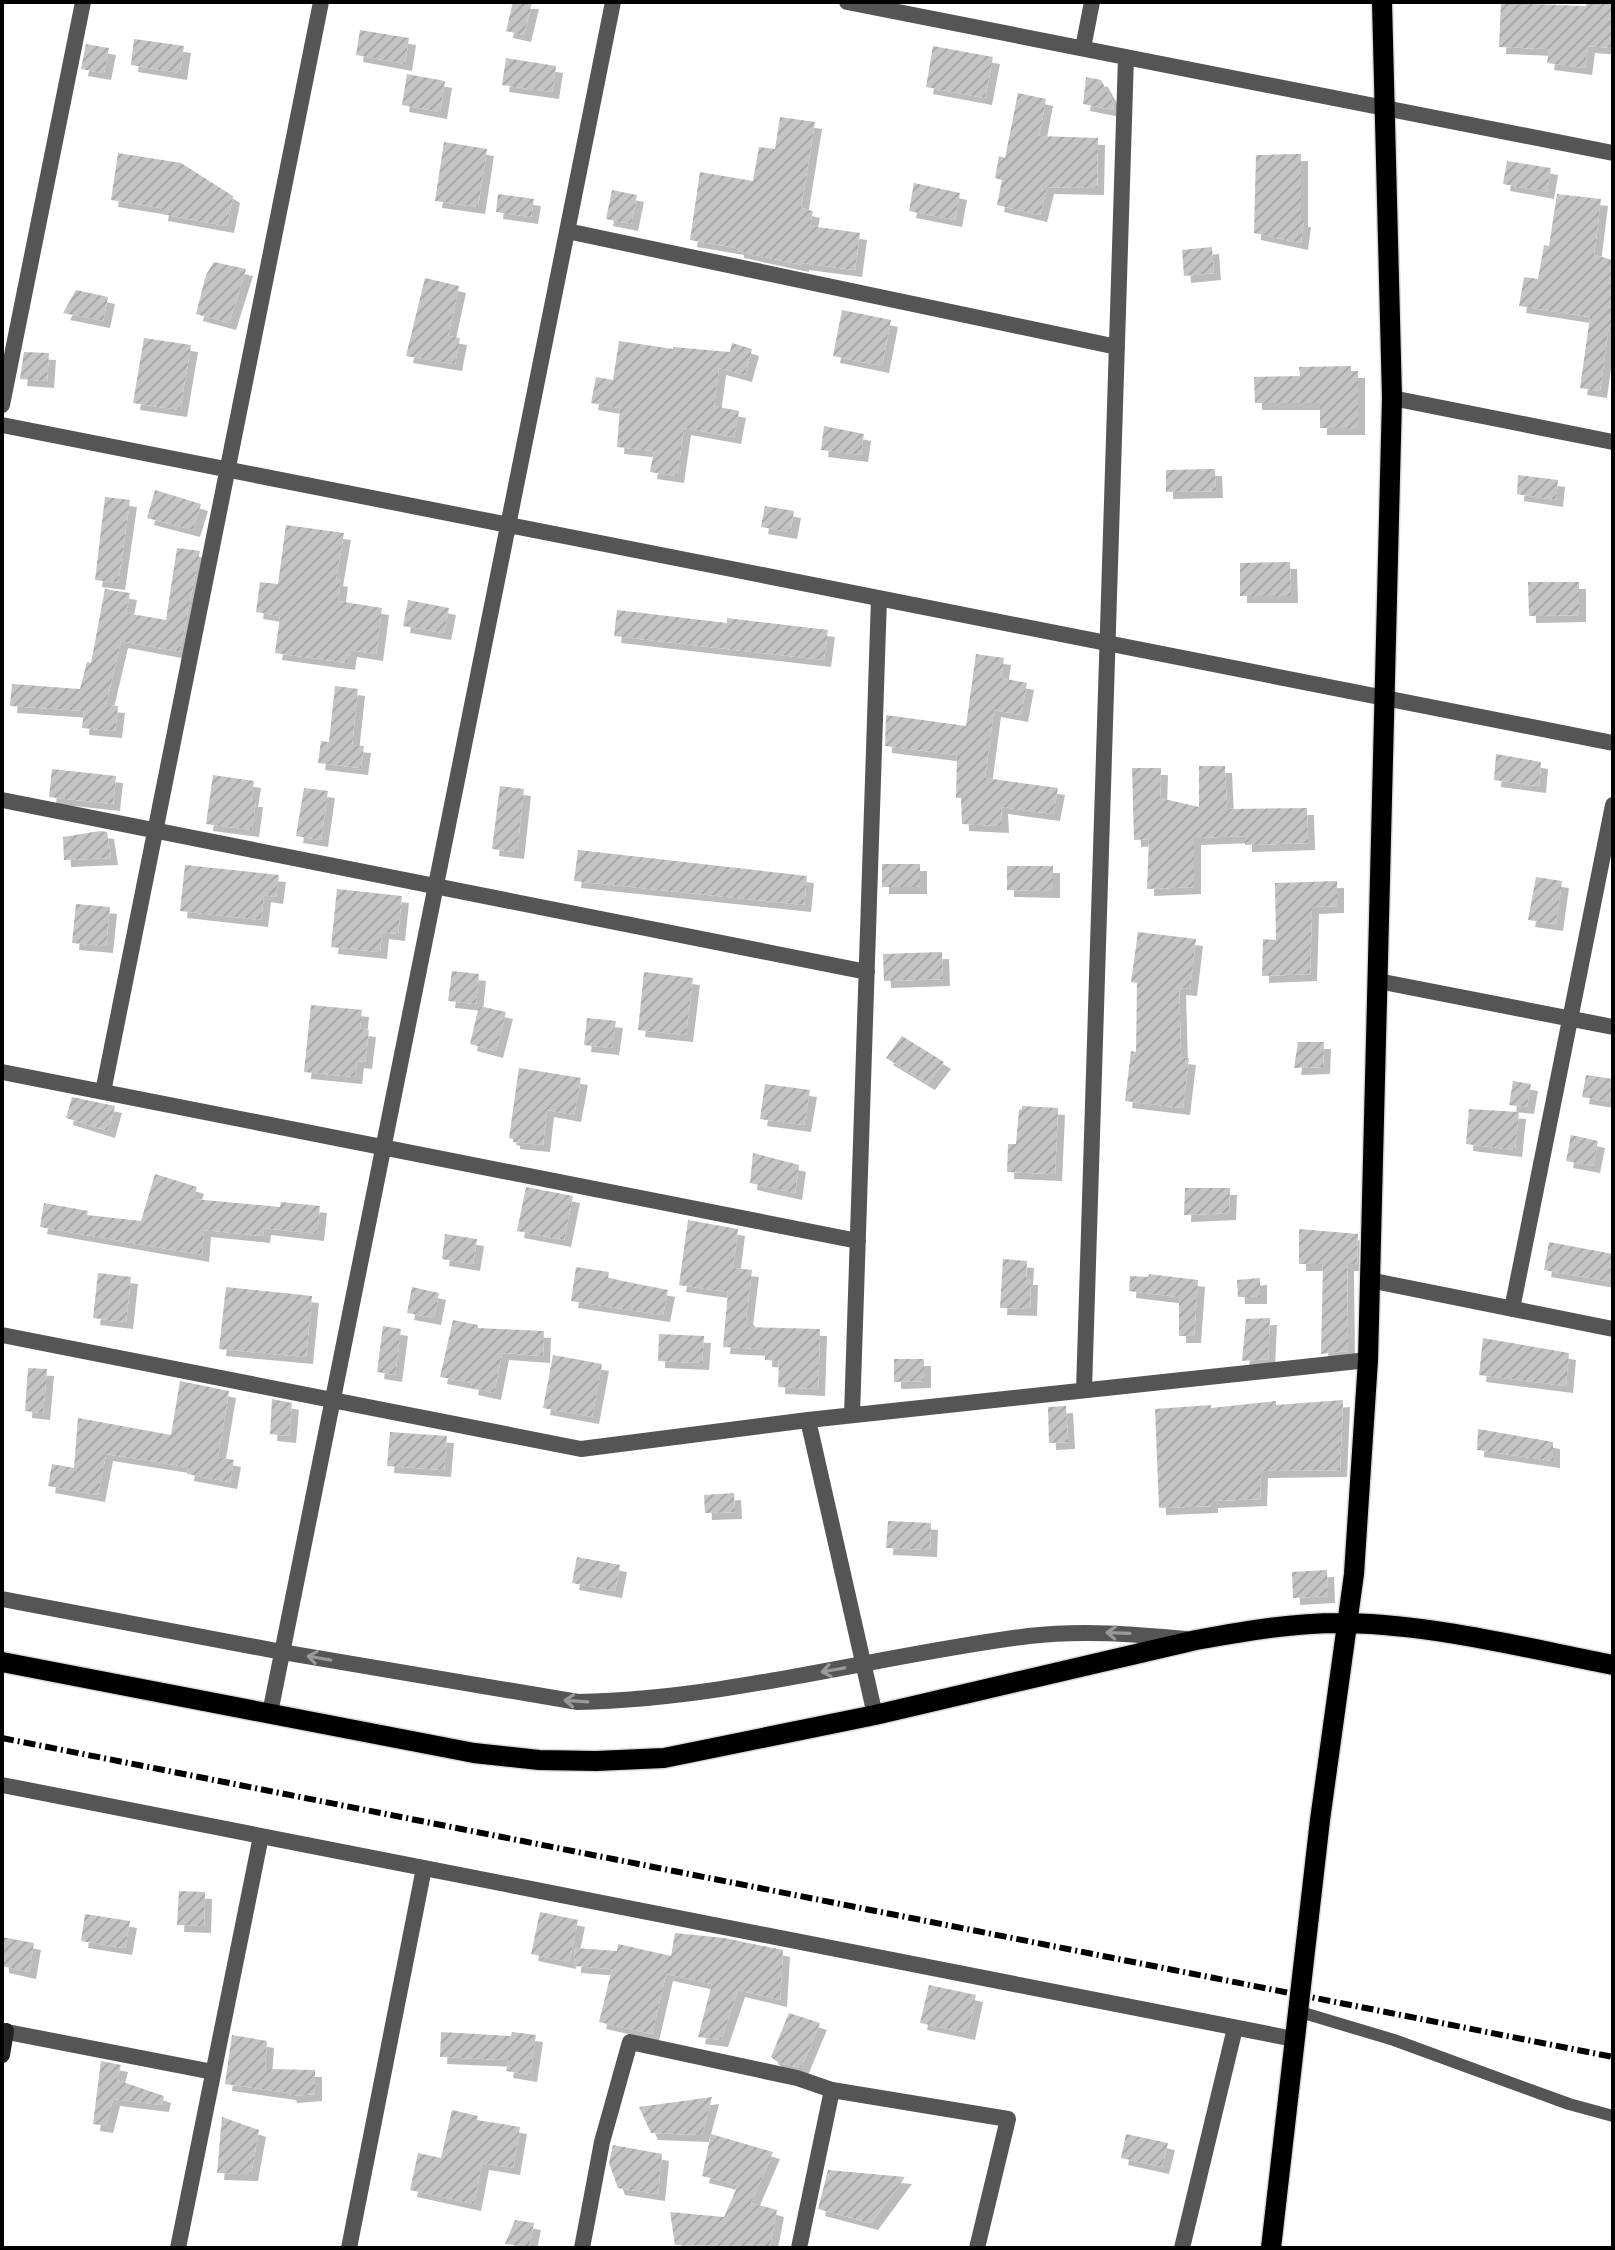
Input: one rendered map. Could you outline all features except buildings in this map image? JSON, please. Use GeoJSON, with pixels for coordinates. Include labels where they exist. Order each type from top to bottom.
{"type":"FeatureCollection","features":[{"type":"Feature","properties":{"kind":"main road"},"geometry":{"type":"LineString","coordinates":[[1271,2248],[1332,1720],[1354,1574],[1368,1360],[1392,398],[1382,2]]}},
{"type":"Feature","properties":{"kind":"main road"},"geometry":{"type":"LineString","coordinates":[[2,1662],[474,1753],[539,1760],[596,1761],[664,1758],[875,1715],[1196,1640],[1261,1628],[1347,1623],[1452,1635],[1613,1665]]}},
{"type":"Feature","properties":{"kind":"street"},"geometry":{"type":"LineString","coordinates":[[2,405],[83,2]]}},
{"type":"Feature","properties":{"kind":"street"},"geometry":{"type":"LineString","coordinates":[[103,1092],[321,2]]}},
{"type":"Feature","properties":{"kind":"street"},"geometry":{"type":"LineString","coordinates":[[270,1713],[613,2]]}},
{"type":"Feature","properties":{"kind":"street"},"geometry":{"type":"LineString","coordinates":[[847,2],[875,5],[1613,153]]}},
{"type":"Feature","properties":{"kind":"street"},"geometry":{"type":"LineString","coordinates":[[1083,48],[1092,2]]}},
{"type":"Feature","properties":{"kind":"street"},"geometry":{"type":"LineString","coordinates":[[1084,1390],[1126,57]]}},
{"type":"Feature","properties":{"kind":"street"},"geometry":{"type":"LineString","coordinates":[[567,231],[1117,347]]}},
{"type":"Feature","properties":{"kind":"street"},"geometry":{"type":"LineString","coordinates":[[1392,398],[1613,442]]}},
{"type":"Feature","properties":{"kind":"street"},"geometry":{"type":"LineString","coordinates":[[2,425],[1613,743]]}},
{"type":"Feature","properties":{"kind":"street"},"geometry":{"type":"LineString","coordinates":[[852,1415],[879,598]]}},
{"type":"Feature","properties":{"kind":"street"},"geometry":{"type":"LineString","coordinates":[[2,800],[867,972]]}},
{"type":"Feature","properties":{"kind":"street"},"geometry":{"type":"LineString","coordinates":[[1512,1309],[1613,805]]}},
{"type":"Feature","properties":{"kind":"street"},"geometry":{"type":"LineString","coordinates":[[1378,981],[1613,1027]]}},
{"type":"Feature","properties":{"kind":"street"},"geometry":{"type":"LineString","coordinates":[[2,1072],[858,1241]]}},
{"type":"Feature","properties":{"kind":"street"},"geometry":{"type":"LineString","coordinates":[[1369,1280],[1613,1329]]}},
{"type":"Feature","properties":{"kind":"street"},"geometry":{"type":"LineString","coordinates":[[2,1335],[581,1449],[852,1415],[1368,1360]]}},
{"type":"Feature","properties":{"kind":"street"},"geometry":{"type":"LineString","coordinates":[[808,1420],[866,1664],[875,1715]]}},
{"type":"Feature","properties":{"kind":"street"},"geometry":{"type":"LineString","coordinates":[[2,1599],[282,1652],[578,1702],[619,1701],[725,1689],[1031,1636],[1116,1632],[1196,1640]]}},
{"type":"Feature","properties":{"kind":"street"},"geometry":{"type":"LineString","coordinates":[[2,1785],[1294,2039]]}},
{"type":"Feature","properties":{"kind":"street"},"geometry":{"type":"LineString","coordinates":[[178,2248],[261,1836]]}},
{"type":"Feature","properties":{"kind":"street"},"geometry":{"type":"LineString","coordinates":[[349,2248],[424,1868]]}},
{"type":"Feature","properties":{"kind":"street"},"geometry":{"type":"LineString","coordinates":[[1182,2248],[1235,2028]]}},
{"type":"Feature","properties":{"kind":"street"},"geometry":{"type":"LineString","coordinates":[[2,2055],[4,2031],[213,2072]]}},
{"type":"Feature","properties":{"kind":"street"},"geometry":{"type":"LineString","coordinates":[[582,2248],[602,2142],[630,2042],[797,2078],[832,2090],[1008,2119],[977,2248]]}},
{"type":"Feature","properties":{"kind":"street"},"geometry":{"type":"LineString","coordinates":[[799,2248],[832,2090]]}},
{"type":"Feature","properties":{"kind":"lane"},"geometry":{"type":"LineString","coordinates":[[1297,2011],[1394,2040],[1569,2104],[1613,2116]]}},
{"type":"Feature","properties":{"kind":"railway"},"geometry":{"type":"LineString","coordinates":[[2,1738],[1613,2057]]}}]}
